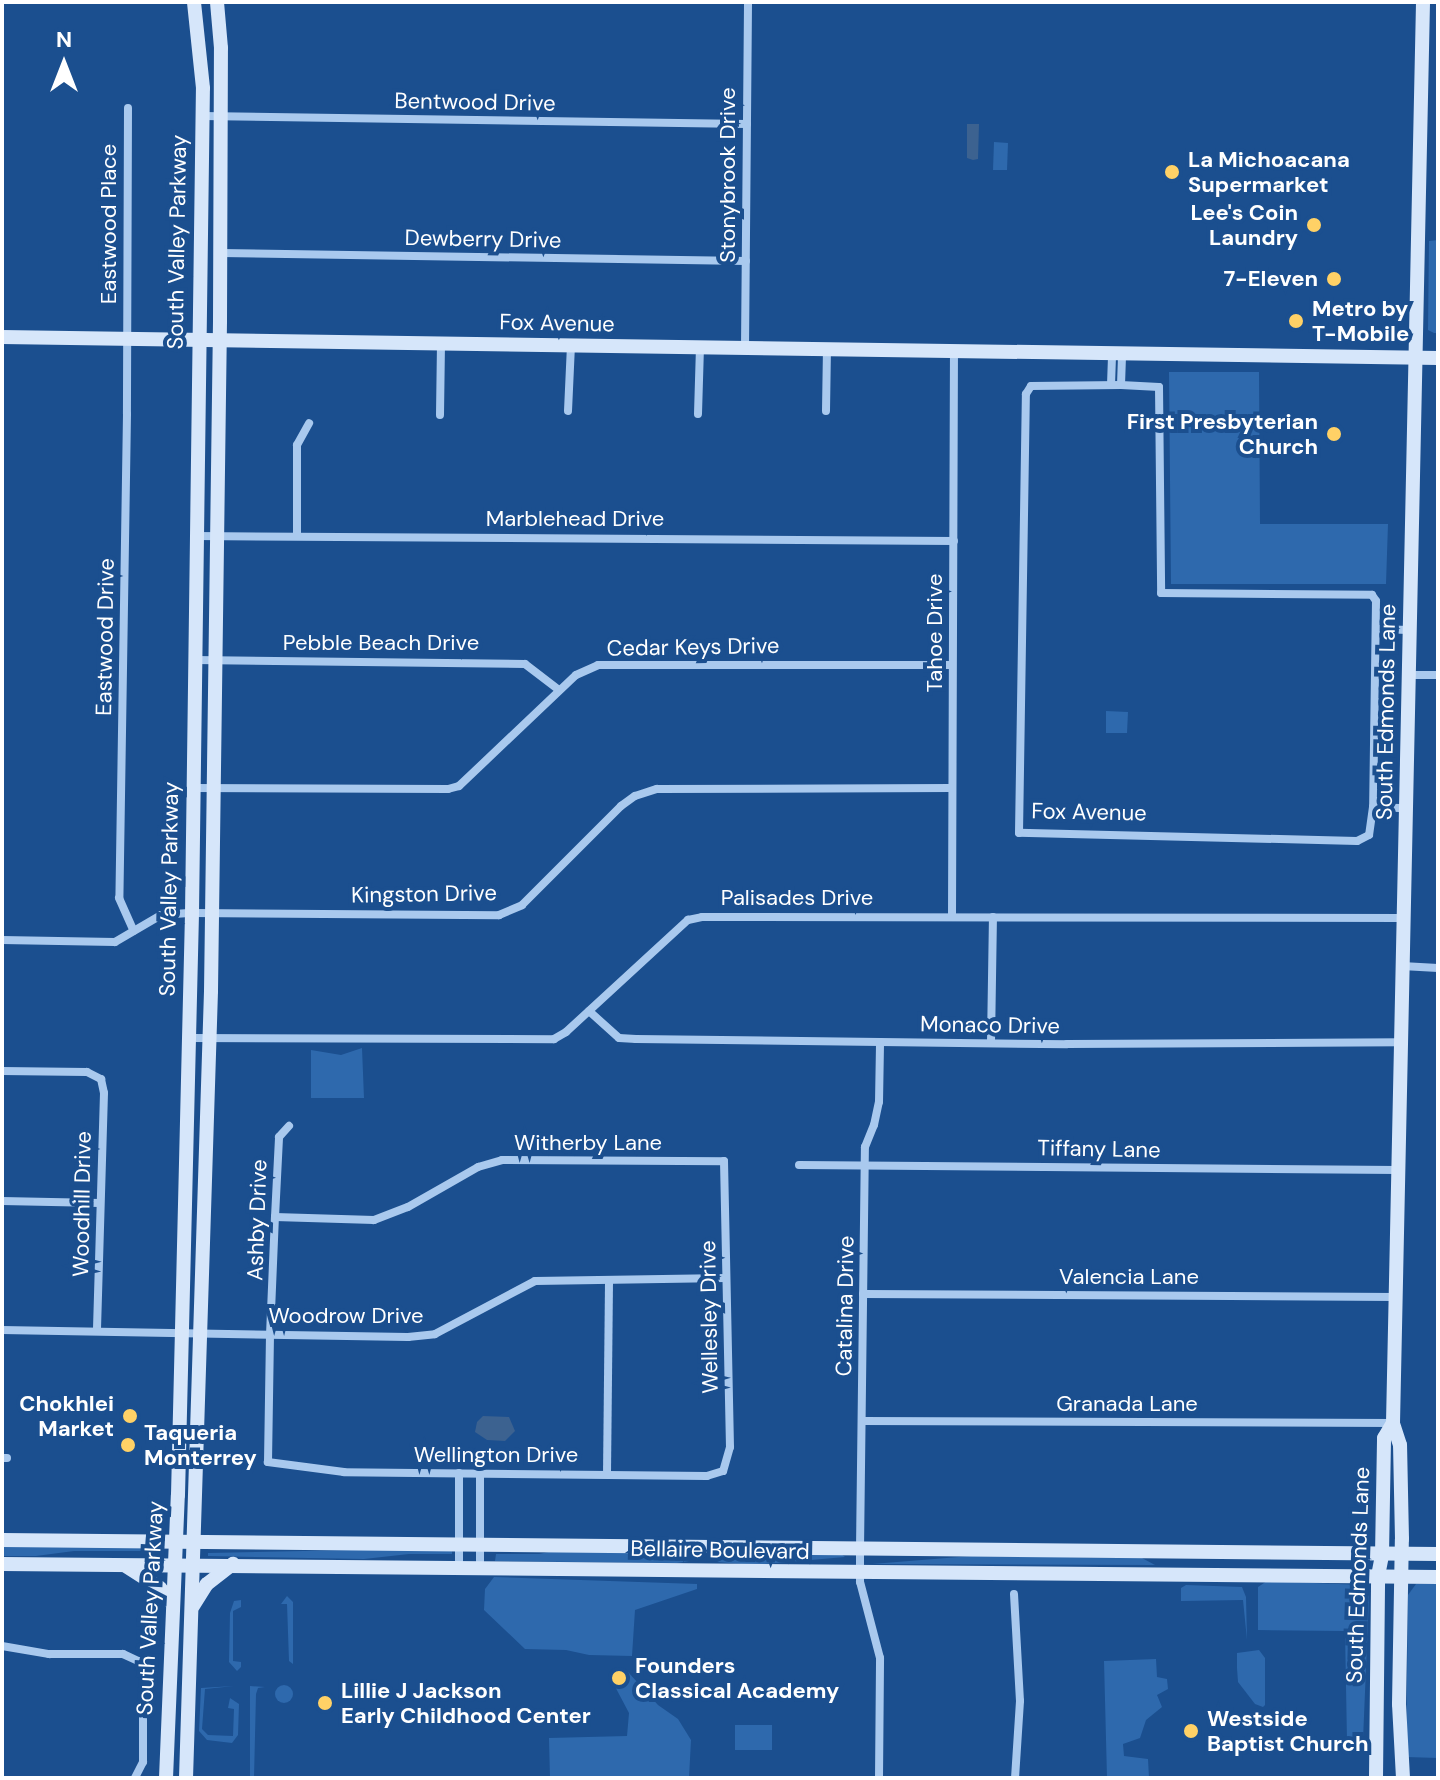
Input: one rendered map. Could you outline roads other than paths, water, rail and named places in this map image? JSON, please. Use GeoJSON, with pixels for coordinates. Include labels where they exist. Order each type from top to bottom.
{"type":"FeatureCollection","features":[{"type":"Feature","properties":{"kind":"main road","name":"South Valley Parkway"},"geometry":{"type":"LineString","coordinates":[[166,1778],[176,1541],[192,913],[202,116],[200,42],[194,2]]}},
{"type":"Feature","properties":{"kind":"main road","name":"South Valley Parkway"},"geometry":{"type":"LineString","coordinates":[[186,1778],[210,1039],[221,253],[217,2]]}},
{"type":"Feature","properties":{"kind":"main road","name":"South Edmonds Lane"},"geometry":{"type":"LineString","coordinates":[[1403,1778],[1399,1704],[1402,1555],[1400,1445],[1393,1423],[1423,2]]}},
{"type":"Feature","properties":{"kind":"main road","name":"Fox Avenue"},"geometry":{"type":"LineString","coordinates":[[2,337],[1438,358]]}},
{"type":"Feature","properties":{"kind":"main road","name":"South Edmonds Lane"},"geometry":{"type":"LineString","coordinates":[[1376,1778],[1378,1576],[1382,1555],[1384,1438],[1393,1423]]}},
{"type":"Feature","properties":{"kind":"main road","name":"Bellaire Boulevard"},"geometry":{"type":"LineString","coordinates":[[2,1540],[459,1542],[1438,1554]]}},
{"type":"Feature","properties":{"kind":"main road"},"geometry":{"type":"LineString","coordinates":[[706,1572],[707,1545]]}},
{"type":"Feature","properties":{"kind":"main road"},"geometry":{"type":"LineString","coordinates":[[1168,1553],[1169,1575]]}},
{"type":"Feature","properties":{"kind":"main road","name":"Bellaire Boulevard"},"geometry":{"type":"LineString","coordinates":[[2,1564],[1438,1577]]}},
{"type":"Feature","properties":{"kind":"main road"},"geometry":{"type":"LineString","coordinates":[[122,1564],[156,1584],[172,1603]]}},
{"type":"Feature","properties":{"kind":"main road"},"geometry":{"type":"LineString","coordinates":[[191,1610],[207,1584],[234,1564]]}},
{"type":"Feature","properties":{"kind":"main road"},"geometry":{"type":"LineString","coordinates":[[1376,1760],[1403,1760]]}},
{"type":"Feature","properties":{"kind":"street","name":"Stonybrook Drive"},"geometry":{"type":"LineString","coordinates":[[745,348],[748,2]]}},
{"type":"Feature","properties":{"kind":"street","name":"Eastwood Place"},"geometry":{"type":"LineString","coordinates":[[127,339],[128,108]]}},
{"type":"Feature","properties":{"kind":"street","name":"Bentwood Drive"},"geometry":{"type":"LineString","coordinates":[[202,116],[747,124]]}},
{"type":"Feature","properties":{"kind":"street","name":"Dewberry Drive"},"geometry":{"type":"LineString","coordinates":[[221,253],[746,261]]}},
{"type":"Feature","properties":{"kind":"street","name":"Eastwood Drive"},"geometry":{"type":"LineString","coordinates":[[127,339],[119,898],[134,931]]}},
{"type":"Feature","properties":{"kind":"street"},"geometry":{"type":"LineString","coordinates":[[440,415],[441,344]]}},
{"type":"Feature","properties":{"kind":"street"},"geometry":{"type":"LineString","coordinates":[[568,411],[571,345]]}},
{"type":"Feature","properties":{"kind":"street"},"geometry":{"type":"LineString","coordinates":[[698,414],[700,347]]}},
{"type":"Feature","properties":{"kind":"street"},"geometry":{"type":"LineString","coordinates":[[826,411],[827,349]]}},
{"type":"Feature","properties":{"kind":"street","name":"Tahoe Drive"},"geometry":{"type":"LineString","coordinates":[[952,917],[954,351]]}},
{"type":"Feature","properties":{"kind":"street"},"geometry":{"type":"LineString","coordinates":[[1111,385],[1117,353]]}},
{"type":"Feature","properties":{"kind":"street"},"geometry":{"type":"LineString","coordinates":[[1117,353],[1121,385]]}},
{"type":"Feature","properties":{"kind":"street","name":"Fox Avenue"},"geometry":{"type":"LineString","coordinates":[[1111,385],[1159,387],[1161,593],[1372,595],[1376,601],[1373,807],[1369,835],[1357,841],[1019,833],[1026,394],[1031,386],[1111,385]]}},
{"type":"Feature","properties":{"kind":"street"},"geometry":{"type":"LineString","coordinates":[[297,536],[297,445],[309,423]]}},
{"type":"Feature","properties":{"kind":"street","name":"Marblehead Drive"},"geometry":{"type":"LineString","coordinates":[[195,536],[954,541]]}},
{"type":"Feature","properties":{"kind":"street"},"geometry":{"type":"LineString","coordinates":[[1377,629],[1409,630]]}},
{"type":"Feature","properties":{"kind":"street","name":"Pebble Beach Drive"},"geometry":{"type":"LineString","coordinates":[[194,660],[525,664],[559,690]]}},
{"type":"Feature","properties":{"kind":"street","name":"Cedar Keys Drive"},"geometry":{"type":"LineString","coordinates":[[193,788],[448,789],[467,779],[576,675],[598,665],[952,665]]}},
{"type":"Feature","properties":{"kind":"street"},"geometry":{"type":"LineString","coordinates":[[1408,675],[1438,675]]}},
{"type":"Feature","properties":{"kind":"street","name":"Kingston Drive"},"geometry":{"type":"LineString","coordinates":[[2,940],[115,942],[161,915],[192,913],[499,915],[522,905],[621,806],[635,796],[657,789],[952,788]]}},
{"type":"Feature","properties":{"kind":"street"},"geometry":{"type":"LineString","coordinates":[[1373,807],[1406,808]]}},
{"type":"Feature","properties":{"kind":"street","name":"Palisades Drive"},"geometry":{"type":"LineString","coordinates":[[188,1038],[554,1039],[566,1032],[688,920],[729,915],[1403,918]]}},
{"type":"Feature","properties":{"kind":"street"},"geometry":{"type":"LineString","coordinates":[[991,1042],[993,917]]}},
{"type":"Feature","properties":{"kind":"street"},"geometry":{"type":"LineString","coordinates":[[1402,966],[1438,968]]}},
{"type":"Feature","properties":{"kind":"street","name":"Monaco Drive"},"geometry":{"type":"LineString","coordinates":[[589,1011],[619,1038],[880,1042],[1401,1042]]}},
{"type":"Feature","properties":{"kind":"street","name":"Catalina Drive"},"geometry":{"type":"LineString","coordinates":[[879,1778],[880,1658],[860,1573],[860,1549],[865,1147],[879,1102],[880,1042]]}},
{"type":"Feature","properties":{"kind":"street","name":"Woodhill Drive"},"geometry":{"type":"LineString","coordinates":[[2,1071],[87,1072],[101,1079],[104,1093],[97,1331]]}},
{"type":"Feature","properties":{"kind":"street","name":"Ashby Drive"},"geometry":{"type":"LineString","coordinates":[[268,1462],[279,1137],[289,1126]]}},
{"type":"Feature","properties":{"kind":"street","name":"Witherby Lane"},"geometry":{"type":"LineString","coordinates":[[275,1217],[374,1220],[408,1207],[478,1167],[502,1160],[724,1161]]}},
{"type":"Feature","properties":{"kind":"street","name":"Wellesley Drive"},"geometry":{"type":"LineString","coordinates":[[723,1471],[730,1447],[724,1161]]}},
{"type":"Feature","properties":{"kind":"street","name":"Tiffany Lane"},"geometry":{"type":"LineString","coordinates":[[799,1165],[1398,1170]]}},
{"type":"Feature","properties":{"kind":"street"},"geometry":{"type":"LineString","coordinates":[[2,1201],[100,1203]]}},
{"type":"Feature","properties":{"kind":"street","name":"Woodrow Drive"},"geometry":{"type":"LineString","coordinates":[[2,1330],[408,1337],[435,1334],[535,1281],[726,1278]]}},
{"type":"Feature","properties":{"kind":"street"},"geometry":{"type":"LineString","coordinates":[[607,1474],[609,1280]]}},
{"type":"Feature","properties":{"kind":"street","name":"Valencia Lane"},"geometry":{"type":"LineString","coordinates":[[863,1294],[1395,1297]]}},
{"type":"Feature","properties":{"kind":"street","name":"Granada Lane"},"geometry":{"type":"LineString","coordinates":[[862,1421],[1393,1423]]}},
{"type":"Feature","properties":{"kind":"street","name":"Wellington Drive"},"geometry":{"type":"LineString","coordinates":[[268,1462],[344,1472],[707,1476],[723,1471]]}},
{"type":"Feature","properties":{"kind":"street"},"geometry":{"type":"LineString","coordinates":[[459,1473],[459,1568]]}},
{"type":"Feature","properties":{"kind":"street"},"geometry":{"type":"LineString","coordinates":[[480,1473],[480,1569]]}},
{"type":"Feature","properties":{"kind":"street"},"geometry":{"type":"LineString","coordinates":[[1014,1594],[1020,1701],[1015,1778]]}},
{"type":"Feature","properties":{"kind":"street"},"geometry":{"type":"LineString","coordinates":[[2,1646],[49,1654],[123,1654],[138,1661],[143,1675],[143,1762],[136,1777]]}},
{"type":"Feature","properties":{"kind":"place","name":"La Michoacana Supermarket"},"geometry":{"type":"Point","coordinates":[1172,172]}},
{"type":"Feature","properties":{"kind":"place","name":"Lee's Coin Laundry"},"geometry":{"type":"Point","coordinates":[1314,225]}},
{"type":"Feature","properties":{"kind":"place","name":"7-Eleven"},"geometry":{"type":"Point","coordinates":[1334,279]}},
{"type":"Feature","properties":{"kind":"place","name":"Metro by T-Mobile"},"geometry":{"type":"Point","coordinates":[1296,321]}},
{"type":"Feature","properties":{"kind":"place","name":"First Presbyterian Church"},"geometry":{"type":"Point","coordinates":[1334,434]}},
{"type":"Feature","properties":{"kind":"place","name":"Chokhlei Market"},"geometry":{"type":"Point","coordinates":[130,1416]}},
{"type":"Feature","properties":{"kind":"place","name":"Taqueria Monterrey"},"geometry":{"type":"Point","coordinates":[128,1445]}},
{"type":"Feature","properties":{"kind":"place","name":"Founders Classical Academy"},"geometry":{"type":"Point","coordinates":[619,1678]}},
{"type":"Feature","properties":{"kind":"place","name":"Lillie J Jackson Early Childhood Center"},"geometry":{"type":"Point","coordinates":[325,1703]}},
{"type":"Feature","properties":{"kind":"place","name":"Westside Baptist Church"},"geometry":{"type":"Point","coordinates":[1191,1731]}}]}
